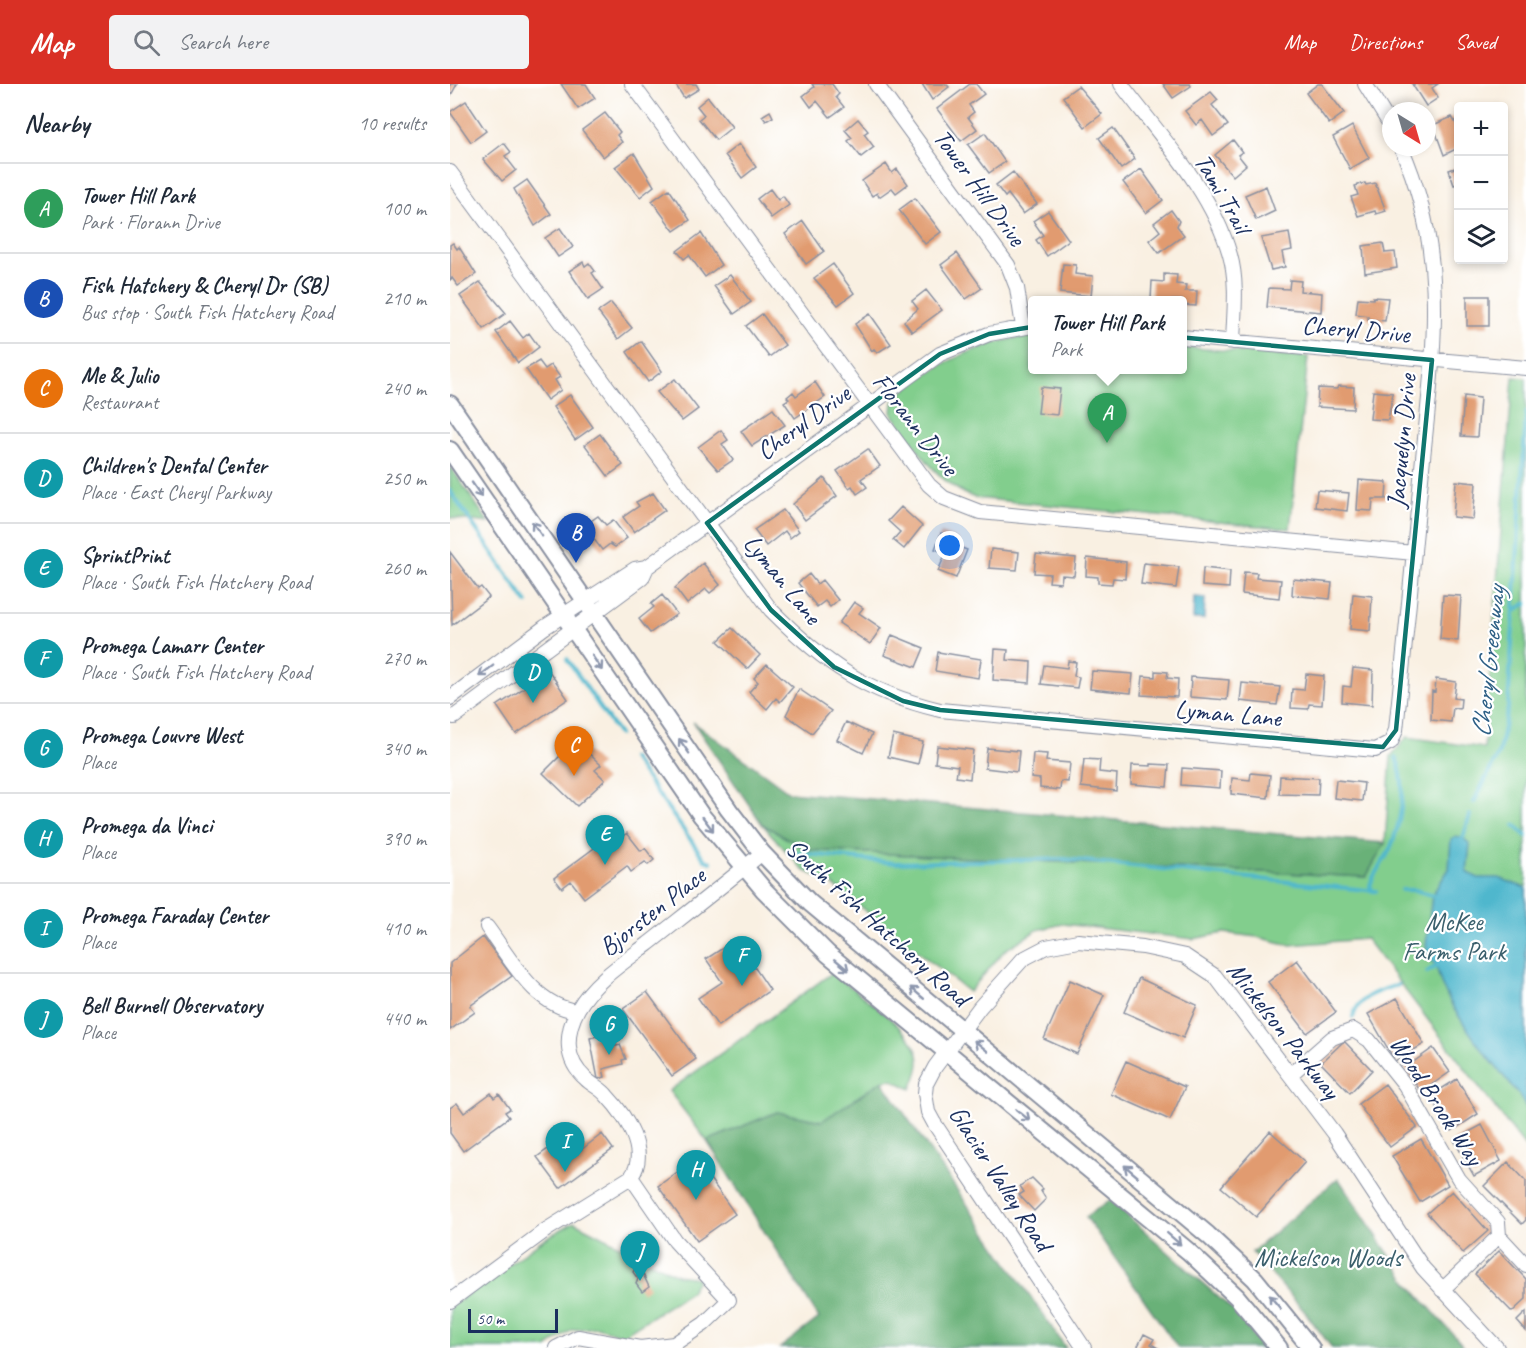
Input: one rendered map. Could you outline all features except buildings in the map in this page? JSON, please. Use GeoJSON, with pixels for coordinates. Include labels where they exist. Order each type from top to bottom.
{"type":"FeatureCollection","features":[{"type":"Feature","properties":{"kind":"main road","name":"South Fish Hatchery Road"},"geometry":{"type":"LineString","coordinates":[[450,404],[729,810],[762,853],[810,903],[1208,1235],[1255,1279],[1311,1348]]}},
{"type":"Feature","properties":{"kind":"main road","name":"South Fish Hatchery Road"},"geometry":{"type":"LineString","coordinates":[[450,450],[701,815],[744,868],[828,954],[1188,1251],[1237,1297],[1279,1348]]}},
{"type":"Feature","properties":{"kind":"street","name":"Florann Drive"},"geometry":{"type":"LineString","coordinates":[[632,84],[929,485],[944,498],[980,512],[1414,553]]}},
{"type":"Feature","properties":{"kind":"street","name":"Tower Hill Drive"},"geometry":{"type":"LineString","coordinates":[[876,84],[1008,265],[1028,327]]}},
{"type":"Feature","properties":{"kind":"street","name":"Tami Trail"},"geometry":{"type":"LineString","coordinates":[[1121,84],[1196,185],[1219,226],[1230,255],[1234,278],[1233,342]]}},
{"type":"Feature","properties":{"kind":"street"},"geometry":{"type":"LineString","coordinates":[[1365,84],[1382,111]]}},
{"type":"Feature","properties":{"kind":"street","name":"Jacquelyn Drive"},"geometry":{"type":"LineString","coordinates":[[1391,742],[1396,730],[1414,553],[1432,360],[1435,273],[1431,244],[1416,180],[1405,156]]}},
{"type":"Feature","properties":{"kind":"street","name":"Lyman Lane"},"geometry":{"type":"LineString","coordinates":[[450,172],[771,610],[808,647],[861,683],[903,701],[940,710],[1013,719],[1375,750],[1391,742]]}},
{"type":"Feature","properties":{"kind":"street","name":"Cheryl Drive"},"geometry":{"type":"LineString","coordinates":[[568,622],[589,607],[642,578],[647,567],[868,404],[940,354],[989,334],[1028,327]]}},
{"type":"Feature","properties":{"kind":"street","name":"Cheryl Drive"},"geometry":{"type":"LineString","coordinates":[[1187,337],[1526,368]]}},
{"type":"Feature","properties":{"kind":"street"},"geometry":{"type":"LineString","coordinates":[[450,698],[568,622]]}},
{"type":"Feature","properties":{"kind":"street"},"geometry":{"type":"LineString","coordinates":[[450,716],[454,717],[568,622]]}},
{"type":"Feature","properties":{"kind":"street","name":"Bjorsten Place"},"geometry":{"type":"LineString","coordinates":[[577,1011],[588,994],[608,976],[762,853]]}},
{"type":"Feature","properties":{"kind":"street"},"geometry":{"type":"LineString","coordinates":[[450,1301],[546,1230],[631,1177],[637,1169],[636,1142],[606,1094],[580,1074],[570,1059],[568,1041],[577,1011],[562,1010],[545,1000],[487,927]]}},
{"type":"Feature","properties":{"kind":"street","name":"Mickelson Parkway"},"geometry":{"type":"LineString","coordinates":[[962,1031],[1023,959],[1046,947],[1078,941],[1143,947],[1185,956],[1215,976],[1358,1168],[1423,1268],[1497,1348]]}},
{"type":"Feature","properties":{"kind":"street","name":"Wood Brook Way"},"geometry":{"type":"LineString","coordinates":[[1290,1075],[1341,1033],[1353,1030],[1365,1037],[1405,1085],[1459,1179],[1498,1222],[1499,1236],[1526,1265]]}},
{"type":"Feature","properties":{"kind":"street","name":"Glacier Valley Road"},"geometry":{"type":"LineString","coordinates":[[962,1031],[945,1052],[926,1084],[928,1112],[1084,1348]]}},
{"type":"Feature","properties":{"kind":"street"},"geometry":{"type":"LineString","coordinates":[[556,1348],[578,1337],[640,1348],[674,1344],[704,1324],[729,1300],[675,1241],[631,1177]]}},
{"type":"Feature","properties":{"kind":"street"},"geometry":{"type":"LineString","coordinates":[[1442,1290],[1499,1236]]}},
{"type":"Feature","properties":{"kind":"highlighted area"},"geometry":{"type":"Polygon","coordinates":[[[1044,325],[1432,360],[1396,730],[1383,747],[940,710],[903,701],[834,667],[771,610],[707,523],[940,354],[989,334],[1044,325]]]}},
{"type":"Feature","properties":{"kind":"green space"},"geometry":{"type":"Polygon","coordinates":[[[1028,337],[1028,374],[1187,374],[1187,347],[1308,357],[1290,529],[975,498],[961,492],[928,463],[892,413],[893,402],[921,377],[957,357],[976,349],[1028,337]]]}},
{"type":"Feature","properties":{"kind":"green space","name":"McKee Farms Park"},"geometry":{"type":"Polygon","coordinates":[[[1513,377],[1526,378],[1526,1148],[1366,939],[1290,945],[1257,937],[1224,933],[1193,939],[1063,924],[1037,930],[1005,950],[969,992],[829,882],[803,870],[762,824],[807,850],[1366,877],[1385,843],[1391,756],[1407,737],[1484,748],[1513,377]]]}},
{"type":"Feature","properties":{"kind":"green space"},"geometry":{"type":"Polygon","coordinates":[[[450,466],[489,523],[450,518],[450,466]]]}},
{"type":"Feature","properties":{"kind":"green space"},"geometry":{"type":"Polygon","coordinates":[[[693,722],[789,792],[1385,843],[1366,877],[807,850],[762,824],[693,722]]]}},
{"type":"Feature","properties":{"kind":"green space"},"geometry":{"type":"Polygon","coordinates":[[[832,973],[878,1009],[910,1040],[919,1059],[918,1070],[911,1089],[891,1079],[882,1081],[822,1121],[777,1112],[707,1141],[669,1091],[832,973]]]}},
{"type":"Feature","properties":{"kind":"green space"},"geometry":{"type":"Polygon","coordinates":[[[882,1081],[1066,1348],[780,1348],[819,1318],[707,1141],[777,1112],[822,1121],[882,1081]]]}},
{"type":"Feature","properties":{"kind":"green space","name":"Mickelson Woods"},"geometry":{"type":"Polygon","coordinates":[[[1338,1178],[1408,1283],[1465,1348],[1332,1348],[1305,1312],[1252,1252],[1338,1178]]]}},
{"type":"Feature","properties":{"kind":"green space"},"geometry":{"type":"Polygon","coordinates":[[[1110,1200],[1235,1312],[1263,1348],[1178,1348],[1086,1217],[1110,1200]]]}},
{"type":"Feature","properties":{"kind":"green space"},"geometry":{"type":"Polygon","coordinates":[[[574,1222],[677,1275],[698,1278],[690,1292],[623,1335],[597,1327],[572,1330],[546,1348],[450,1348],[450,1307],[541,1241],[574,1222]]]}},
{"type":"Feature","properties":{"kind":"water"},"geometry":{"type":"Polygon","coordinates":[[[1194,597],[1205,598],[1204,619],[1193,619],[1194,597]]]}},
{"type":"Feature","properties":{"kind":"water"},"geometry":{"type":"Polygon","coordinates":[[[1456,836],[1470,844],[1467,872],[1478,878],[1499,878],[1526,888],[1526,1108],[1519,1095],[1479,1046],[1454,1009],[1442,986],[1436,966],[1427,954],[1432,895],[1449,869],[1451,839],[1456,836]]]}},
{"type":"Feature","properties":{"kind":"waterway","name":"Cheryl Greenway"},"geometry":{"type":"LineString","coordinates":[[1474,802],[1499,752],[1508,708],[1526,413]]}},
{"type":"Feature","properties":{"kind":"waterway"},"geometry":{"type":"LineString","coordinates":[[450,491],[527,603]]}},
{"type":"Feature","properties":{"kind":"waterway"},"geometry":{"type":"LineString","coordinates":[[1514,612],[1526,603]]}},
{"type":"Feature","properties":{"kind":"waterway"},"geometry":{"type":"LineString","coordinates":[[567,659],[619,735]]}},
{"type":"Feature","properties":{"kind":"waterway"},"geometry":{"type":"LineString","coordinates":[[632,758],[705,860],[711,862]]}},
{"type":"Feature","properties":{"kind":"waterway"},"geometry":{"type":"LineString","coordinates":[[1373,891],[1370,886],[1390,849],[1400,816],[1402,780],[1396,758]]}},
{"type":"Feature","properties":{"kind":"waterway"},"geometry":{"type":"LineString","coordinates":[[1463,838],[1470,815]]}},
{"type":"Feature","properties":{"kind":"waterway"},"geometry":{"type":"LineString","coordinates":[[1515,825],[1526,836]]}},
{"type":"Feature","properties":{"kind":"waterway"},"geometry":{"type":"LineString","coordinates":[[789,852],[896,863],[1064,859],[1376,891]]}},
{"type":"Feature","properties":{"kind":"waterway"},"geometry":{"type":"LineString","coordinates":[[1402,890],[1415,890],[1432,895]]}},
{"type":"Feature","properties":{"kind":"waterway"},"geometry":{"type":"LineString","coordinates":[[1427,972],[1436,966]]}},
{"type":"Feature","properties":{"kind":"waterway"},"geometry":{"type":"LineString","coordinates":[[1353,1017],[1365,999],[1398,985]]}},
{"type":"Feature","properties":{"kind":"place","name":"Tower Hill Park"},"geometry":{"type":"Point","coordinates":[1107,443]}},
{"type":"Feature","properties":{"kind":"place","name":"Fish Hatchery & Cheryl Dr (SB)"},"geometry":{"type":"Point","coordinates":[576,563]}},
{"type":"Feature","properties":{"kind":"place","name":"Children's Dental Center"},"geometry":{"type":"Point","coordinates":[533,703]}},
{"type":"Feature","properties":{"kind":"place","name":"Me & Julio"},"geometry":{"type":"Point","coordinates":[574,776]}},
{"type":"Feature","properties":{"kind":"place","name":"SprintPrint"},"geometry":{"type":"Point","coordinates":[605,865]}},
{"type":"Feature","properties":{"kind":"place","name":"Promega Lamarr Center"},"geometry":{"type":"Point","coordinates":[742,986]}},
{"type":"Feature","properties":{"kind":"place","name":"Promega Louvre West"},"geometry":{"type":"Point","coordinates":[609,1055]}},
{"type":"Feature","properties":{"kind":"place","name":"Promega Faraday Center"},"geometry":{"type":"Point","coordinates":[565,1172]}},
{"type":"Feature","properties":{"kind":"place","name":"Promega da Vinci"},"geometry":{"type":"Point","coordinates":[696,1200]}},
{"type":"Feature","properties":{"kind":"place","name":"Bell Burnell Observatory"},"geometry":{"type":"Point","coordinates":[640,1281]}}]}
